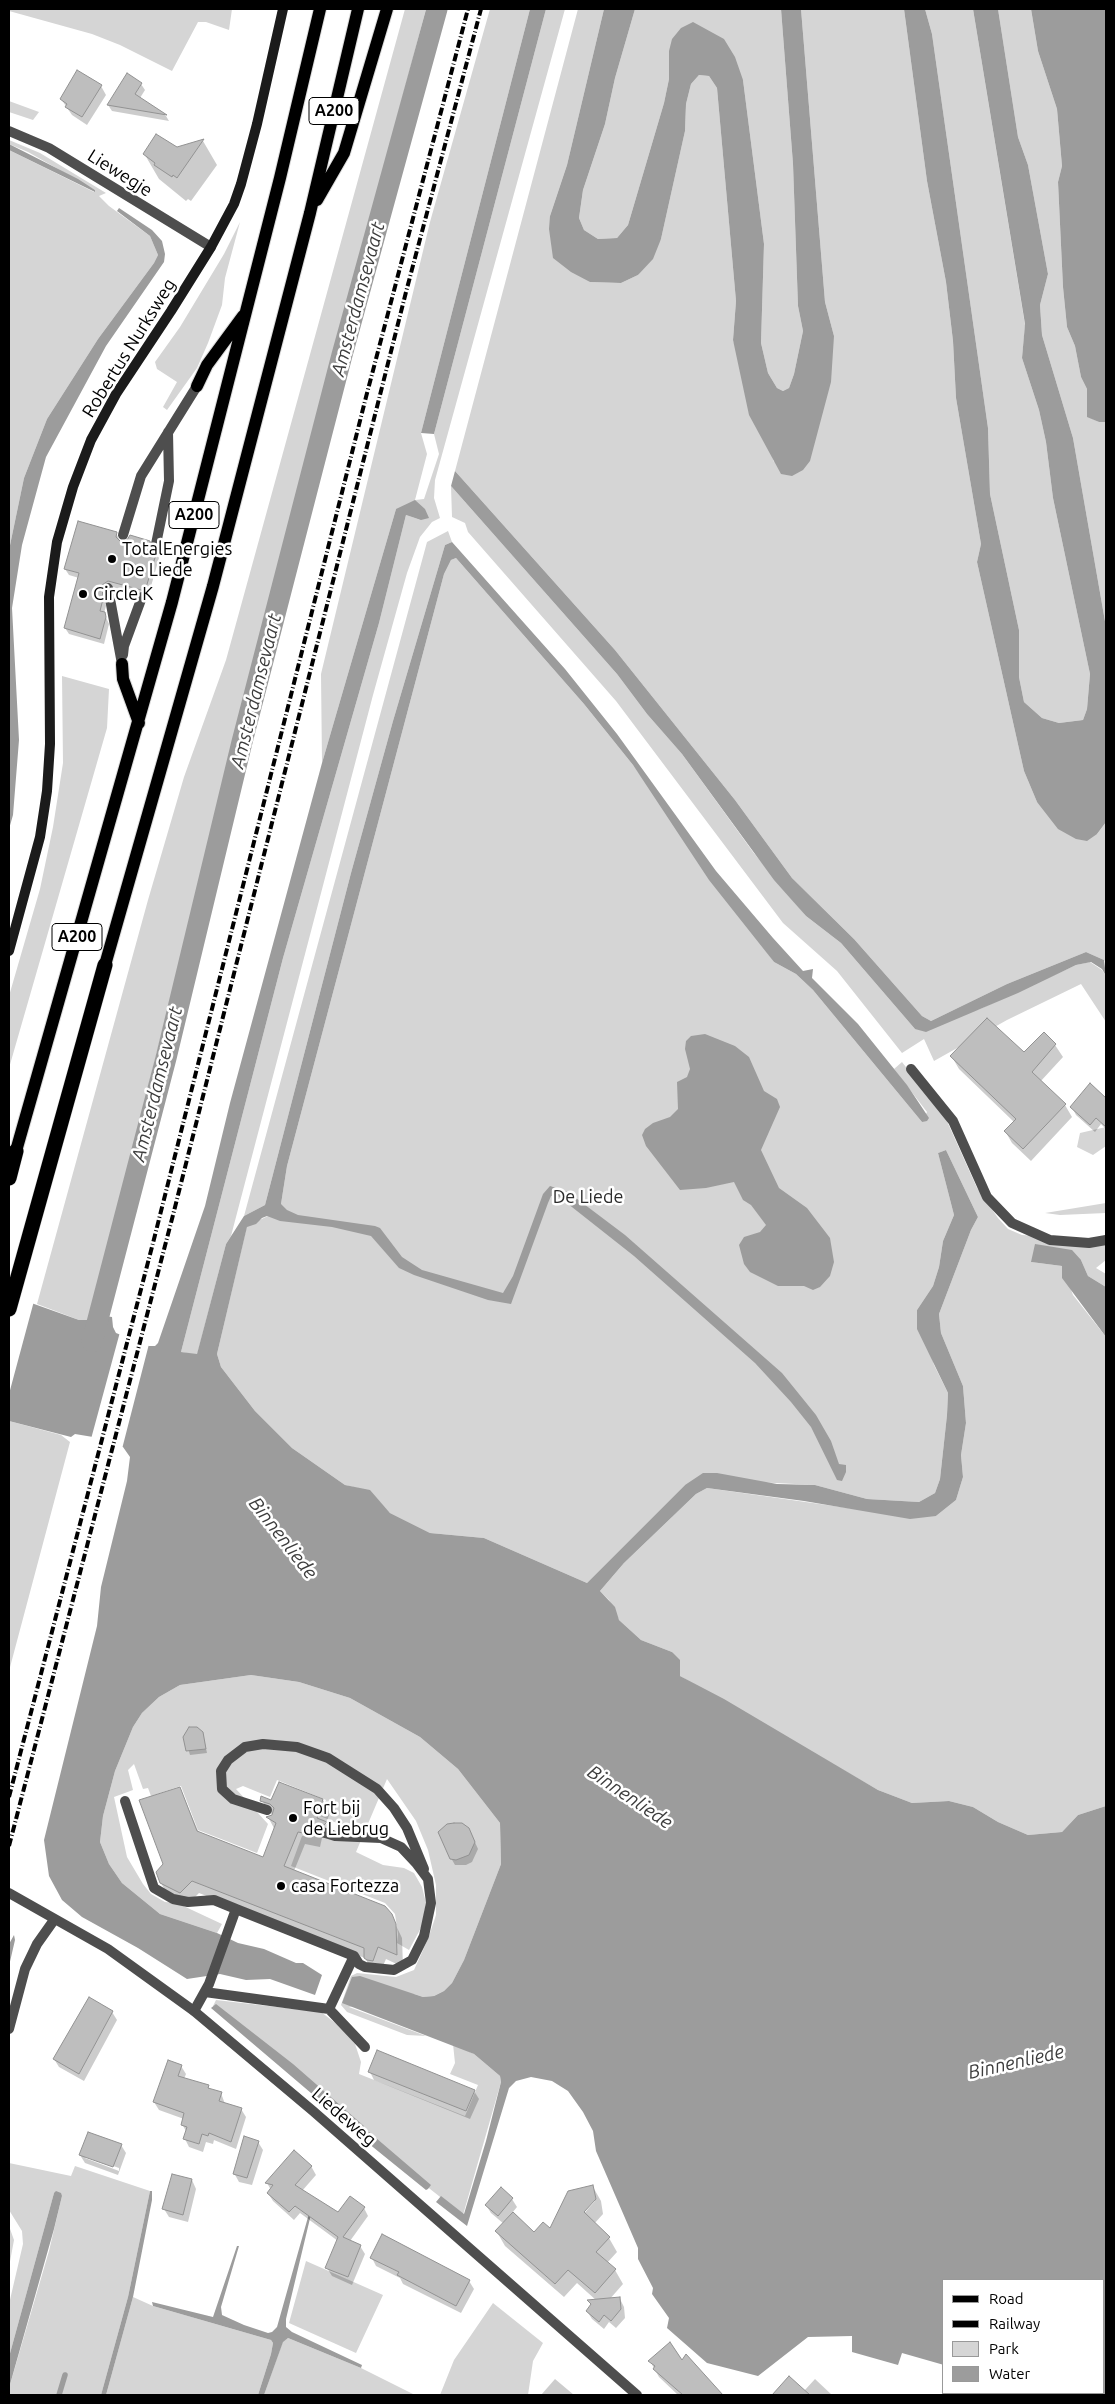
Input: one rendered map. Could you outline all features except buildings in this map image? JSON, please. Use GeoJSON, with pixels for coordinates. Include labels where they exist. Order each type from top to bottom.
{"type":"FeatureCollection","features":[{"type":"Feature","properties":{"kind":"highway","name":"A200"},"geometry":{"type":"LineString","coordinates":[[9,1309],[30,1228],[105,965]]}},
{"type":"Feature","properties":{"kind":"highway","name":"A200"},"geometry":{"type":"LineString","coordinates":[[9,1178],[16,1151]]}},
{"type":"Feature","properties":{"kind":"main road","name":"Robertus Nurksweg"},"geometry":{"type":"LineString","coordinates":[[9,951],[40,837],[47,791],[50,744],[49,597],[57,542],[70,496],[91,440],[116,394],[171,312],[211,247],[241,184],[283,9]]}},
{"type":"Feature","properties":{"kind":"main road","name":"A200"},"geometry":{"type":"LineString","coordinates":[[16,1151],[139,723],[248,310],[320,9]]}},
{"type":"Feature","properties":{"kind":"main road","name":"A200"},"geometry":{"type":"LineString","coordinates":[[105,965],[213,586],[310,213],[358,9]]}},
{"type":"Feature","properties":{"kind":"main road","name":"A200"},"geometry":{"type":"LineString","coordinates":[[310,213],[344,153],[387,9]]}},
{"type":"Feature","properties":{"kind":"main road","name":"A200"},"geometry":{"type":"LineString","coordinates":[[197,386],[207,366],[248,310]]}},
{"type":"Feature","properties":{"kind":"main road"},"geometry":{"type":"LineString","coordinates":[[122,664],[123,679],[139,723]]}},
{"type":"Feature","properties":{"kind":"street","name":"Liewegje"},"geometry":{"type":"LineString","coordinates":[[9,131],[49,148],[211,247]]}},
{"type":"Feature","properties":{"kind":"street","name":"A200"},"geometry":{"type":"LineString","coordinates":[[123,535],[141,476],[197,386]]}},
{"type":"Feature","properties":{"kind":"street","name":"A200"},"geometry":{"type":"LineString","coordinates":[[156,544],[169,481],[168,431]]}},
{"type":"Feature","properties":{"kind":"street"},"geometry":{"type":"LineString","coordinates":[[108,588],[122,664]]}},
{"type":"Feature","properties":{"kind":"street"},"geometry":{"type":"LineString","coordinates":[[122,664],[124,646],[142,597]]}},
{"type":"Feature","properties":{"kind":"street"},"geometry":{"type":"LineString","coordinates":[[911,1069],[953,1121],[987,1197],[1012,1223],[1050,1240],[1089,1243],[1106,1240]]}},
{"type":"Feature","properties":{"kind":"street"},"geometry":{"type":"LineString","coordinates":[[125,1800],[154,1888],[173,1899],[188,1902],[214,1900],[354,1956],[359,1964],[365,1967],[394,1970],[412,1960],[424,1936],[431,1903],[428,1879],[407,1828],[394,1808],[377,1789],[328,1758],[297,1747],[263,1744],[245,1747],[228,1760],[221,1771],[222,1788],[233,1799],[267,1810]]}},
{"type":"Feature","properties":{"kind":"street"},"geometry":{"type":"LineString","coordinates":[[318,1831],[335,1836],[381,1838],[400,1847],[416,1862],[428,1879]]}},
{"type":"Feature","properties":{"kind":"street","name":"Liedeweg"},"geometry":{"type":"LineString","coordinates":[[9,1893],[108,1949],[194,2011],[401,2188],[636,2395]]}},
{"type":"Feature","properties":{"kind":"street"},"geometry":{"type":"LineString","coordinates":[[194,2011],[207,1988],[236,1909]]}},
{"type":"Feature","properties":{"kind":"street"},"geometry":{"type":"LineString","coordinates":[[9,2029],[26,1969],[37,1944],[54,1920]]}},
{"type":"Feature","properties":{"kind":"street"},"geometry":{"type":"LineString","coordinates":[[329,2009],[354,1956]]}},
{"type":"Feature","properties":{"kind":"street"},"geometry":{"type":"LineString","coordinates":[[207,1988],[329,2009],[365,2047]]}},
{"type":"Feature","properties":{"kind":"green space"},"geometry":{"type":"Polygon","coordinates":[[[9,9],[232,9],[229,30],[206,22],[198,22],[172,71],[120,45],[92,34],[9,11],[9,9]]]}},
{"type":"Feature","properties":{"kind":"green space"},"geometry":{"type":"Polygon","coordinates":[[[405,9],[426,9],[307,454],[90,1318],[87,1321],[79,1320],[37,1304],[148,900],[184,777],[226,660],[405,9]]]}},
{"type":"Feature","properties":{"kind":"green space"},"geometry":{"type":"Polygon","coordinates":[[[490,9],[530,9],[421,433],[427,454],[415,500],[424,499],[439,454],[434,434],[546,9],[565,9],[435,480],[434,498],[440,518],[432,522],[420,537],[407,573],[373,695],[231,1236],[226,1244],[197,1355],[181,1352],[283,958],[379,623],[406,515],[421,520],[396,509],[322,763],[321,674],[430,222],[490,9]]]}},
{"type":"Feature","properties":{"kind":"green space"},"geometry":{"type":"Polygon","coordinates":[[[578,9],[604,9],[567,165],[550,216],[590,282],[621,283],[638,275],[661,239],[685,131],[686,104],[691,84],[699,75],[709,76],[717,88],[736,301],[733,340],[774,462],[834,336],[825,302],[801,9],[904,9],[927,181],[946,282],[953,341],[956,398],[981,544],[977,562],[1024,771],[1037,802],[1097,834],[1106,822],[1106,963],[1104,960],[1086,952],[1007,984],[931,1021],[922,1016],[854,939],[792,878],[735,800],[615,650],[455,471],[578,9]]]}},
{"type":"Feature","properties":{"kind":"green space"},"geometry":{"type":"Polygon","coordinates":[[[635,9],[781,9],[793,164],[798,306],[803,331],[794,374],[789,388],[783,391],[777,388],[768,373],[761,343],[764,244],[743,80],[669,51],[669,79],[664,103],[628,225],[617,238],[598,239],[584,230],[579,218],[583,190],[605,124],[615,78],[635,9]]]}},
{"type":"Feature","properties":{"kind":"green space"},"geometry":{"type":"Polygon","coordinates":[[[925,9],[973,9],[1025,325],[1022,358],[1039,410],[1046,442],[1053,498],[1090,674],[1087,709],[1083,720],[1059,723],[1042,718],[1024,702],[1019,677],[1019,630],[990,494],[988,428],[932,34],[925,9]]]}},
{"type":"Feature","properties":{"kind":"green space"},"geometry":{"type":"Polygon","coordinates":[[[998,9],[1031,9],[1038,51],[1057,109],[1062,166],[1058,182],[1063,287],[1067,327],[1075,346],[1081,377],[1087,389],[1087,416],[1099,422],[1106,422],[1106,627],[1073,438],[1042,335],[1040,305],[1048,274],[1028,165],[1018,137],[998,9]]]}},
{"type":"Feature","properties":{"kind":"green space"},"geometry":{"type":"Polygon","coordinates":[[[9,101],[39,112],[33,120],[9,112],[9,101]]]}},
{"type":"Feature","properties":{"kind":"green space"},"geometry":{"type":"Polygon","coordinates":[[[9,140],[40,153],[106,193],[99,196],[109,206],[150,236],[158,255],[98,339],[47,419],[24,478],[9,550],[9,150],[94,192],[95,190],[28,152],[9,144],[9,140]]]}},
{"type":"Feature","properties":{"kind":"green space"},"geometry":{"type":"Polygon","coordinates":[[[240,222],[225,278],[222,305],[208,343],[197,368],[167,410],[163,407],[177,382],[157,369],[155,362],[180,327],[224,254],[240,222]]]}},
{"type":"Feature","properties":{"kind":"green space"},"geometry":{"type":"Polygon","coordinates":[[[451,486],[617,674],[647,714],[682,754],[753,852],[806,916],[841,943],[915,1029],[980,1009],[1076,965],[1090,962],[1102,970],[1106,976],[1106,1022],[1081,984],[1007,1020],[934,1061],[924,1039],[902,1053],[837,971],[783,923],[616,701],[468,532],[465,523],[452,517],[451,486]]]}},
{"type":"Feature","properties":{"kind":"green space"},"geometry":{"type":"Polygon","coordinates":[[[448,531],[452,542],[445,545],[393,721],[351,873],[265,1205],[244,1216],[427,542],[448,531]]]}},
{"type":"Feature","properties":{"kind":"green space","name":"De Liede"},"geometry":{"type":"Polygon","coordinates":[[[456,558],[584,704],[633,765],[774,962],[796,974],[813,990],[922,1122],[927,1112],[894,1069],[902,1062],[946,1119],[977,1188],[1008,1229],[1022,1235],[1081,1239],[1106,1236],[1106,1260],[1096,1268],[1106,1274],[1106,1287],[1088,1276],[1081,1260],[1031,1262],[1062,1266],[1073,1295],[1106,1337],[1106,1806],[1078,1815],[1062,1832],[1028,1835],[998,1822],[973,1807],[949,1801],[912,1803],[878,1790],[680,1676],[672,1652],[641,1640],[619,1620],[609,1600],[600,1591],[624,1563],[696,1494],[707,1488],[855,1509],[936,1516],[956,1500],[963,1477],[961,1455],[966,1423],[963,1386],[941,1333],[939,1314],[971,1230],[978,1217],[946,1150],[938,1153],[954,1215],[943,1241],[939,1267],[933,1286],[917,1310],[934,1365],[948,1393],[947,1415],[940,1479],[935,1493],[919,1502],[867,1499],[815,1485],[755,1482],[685,1485],[587,1583],[484,1538],[430,1533],[390,1513],[370,1491],[345,1485],[292,1448],[255,1411],[221,1367],[217,1354],[247,1226],[268,1216],[281,1204],[287,1166],[444,574],[451,560],[456,558]]]}},
{"type":"Feature","properties":{"kind":"green space"},"geometry":{"type":"Polygon","coordinates":[[[62,676],[109,689],[107,728],[9,1068],[9,996],[40,889],[53,827],[63,763],[62,676]]]}},
{"type":"Feature","properties":{"kind":"green space"},"geometry":{"type":"Polygon","coordinates":[[[1106,1127],[1106,1146],[1093,1155],[1077,1147],[1080,1133],[1106,1127]]]}},
{"type":"Feature","properties":{"kind":"green space"},"geometry":{"type":"Polygon","coordinates":[[[1106,1203],[1106,1213],[1060,1215],[1045,1213],[1106,1203]]]}},
{"type":"Feature","properties":{"kind":"green space"},"geometry":{"type":"Polygon","coordinates":[[[9,1421],[61,1435],[70,1442],[9,1671],[9,1421]]]}},
{"type":"Feature","properties":{"kind":"green space"},"geometry":{"type":"Polygon","coordinates":[[[251,1675],[299,1682],[350,1698],[420,1737],[458,1769],[500,1823],[501,1864],[464,1960],[452,1983],[444,1991],[434,1996],[423,1997],[414,1994],[349,2007],[426,2036],[407,2035],[347,2012],[341,2005],[351,1976],[357,1973],[396,1977],[414,1970],[436,1915],[436,1885],[428,1850],[416,1821],[387,1779],[356,1852],[383,1865],[404,1868],[414,1873],[422,1887],[426,1903],[422,1926],[409,1950],[397,1943],[398,1934],[395,1914],[385,1903],[291,1866],[302,1836],[351,1834],[349,1828],[320,1816],[326,1800],[277,1780],[270,1797],[243,1786],[236,1789],[268,1824],[257,1853],[198,1830],[181,1786],[151,1796],[148,1788],[143,1789],[134,1764],[128,1770],[133,1790],[114,1797],[127,1857],[143,1884],[151,1894],[165,1902],[177,1903],[222,1924],[217,1933],[160,1914],[122,1883],[109,1864],[100,1842],[103,1816],[115,1771],[133,1727],[142,1713],[159,1697],[180,1685],[251,1675]]]}},
{"type":"Feature","properties":{"kind":"green space"},"geometry":{"type":"Polygon","coordinates":[[[216,2000],[321,2012],[342,2028],[355,2044],[361,2062],[359,2074],[465,2116],[478,2085],[450,2074],[455,2063],[453,2044],[474,2054],[500,2076],[501,2082],[463,2215],[387,2155],[326,2100],[213,2006],[216,2000]]]}},
{"type":"Feature","properties":{"kind":"green space"},"geometry":{"type":"Polygon","coordinates":[[[9,2163],[71,2176],[75,2166],[150,2191],[128,2297],[101,2395],[9,2395],[9,2388],[49,2251],[62,2196],[54,2193],[9,2357],[9,2304],[23,2244],[22,2231],[9,2210],[9,2163]]]}},
{"type":"Feature","properties":{"kind":"green space"},"geometry":{"type":"Polygon","coordinates":[[[9,2226],[14,2240],[9,2267],[9,2226]]]}},
{"type":"Feature","properties":{"kind":"green space"},"geometry":{"type":"Polygon","coordinates":[[[306,2261],[383,2295],[356,2353],[289,2323],[306,2261]]]}},
{"type":"Feature","properties":{"kind":"green space"},"geometry":{"type":"Polygon","coordinates":[[[133,2297],[153,2306],[271,2340],[273,2343],[271,2354],[258,2395],[106,2395],[133,2297]]]}},
{"type":"Feature","properties":{"kind":"green space"},"geometry":{"type":"Polygon","coordinates":[[[493,2303],[543,2343],[533,2361],[528,2395],[440,2395],[454,2360],[493,2303]]]}},
{"type":"Feature","properties":{"kind":"green space"},"geometry":{"type":"Polygon","coordinates":[[[288,2338],[361,2368],[415,2395],[264,2395],[283,2341],[288,2338]]]}},
{"type":"Feature","properties":{"kind":"water"},"geometry":{"type":"Polygon","coordinates":[[[530,9],[546,9],[434,434],[421,433],[530,9]]]}},
{"type":"Feature","properties":{"kind":"water"},"geometry":{"type":"Polygon","coordinates":[[[604,9],[635,9],[615,78],[605,124],[583,190],[579,218],[584,230],[598,239],[617,238],[628,225],[664,103],[669,79],[669,51],[672,39],[681,28],[693,22],[724,39],[735,57],[743,80],[764,244],[761,343],[768,373],[777,388],[783,391],[789,388],[794,374],[803,331],[798,306],[793,164],[781,9],[801,9],[825,302],[834,336],[831,382],[810,461],[803,470],[792,476],[781,474],[749,415],[733,340],[736,301],[717,88],[709,76],[699,75],[691,84],[686,104],[685,131],[661,239],[653,259],[638,275],[621,283],[590,282],[571,272],[553,258],[549,229],[550,216],[567,165],[604,9]]]}},
{"type":"Feature","properties":{"kind":"water"},"geometry":{"type":"Polygon","coordinates":[[[904,9],[925,9],[932,34],[988,428],[990,494],[1019,630],[1019,677],[1024,702],[1042,718],[1059,723],[1083,720],[1087,709],[1090,674],[1053,498],[1046,442],[1039,410],[1022,358],[1025,324],[973,9],[998,9],[1018,137],[1028,165],[1048,274],[1040,305],[1042,335],[1073,438],[1106,627],[1106,822],[1097,834],[1087,841],[1076,839],[1058,829],[1037,802],[1024,771],[977,562],[981,544],[956,398],[953,341],[946,282],[927,181],[904,9]]]}},
{"type":"Feature","properties":{"kind":"water"},"geometry":{"type":"Polygon","coordinates":[[[1031,9],[1106,9],[1106,422],[1099,422],[1087,417],[1087,389],[1081,377],[1075,346],[1067,327],[1063,287],[1058,182],[1062,166],[1057,109],[1038,51],[1031,9]]]}},
{"type":"Feature","properties":{"kind":"water"},"geometry":{"type":"Polygon","coordinates":[[[9,144],[78,179],[95,190],[95,192],[9,150],[9,144]]]}},
{"type":"Feature","properties":{"kind":"water"},"geometry":{"type":"Polygon","coordinates":[[[119,208],[152,230],[162,241],[165,254],[164,262],[106,346],[46,457],[22,545],[12,608],[19,740],[13,815],[9,829],[9,550],[24,478],[47,419],[98,339],[158,255],[150,236],[117,211],[119,208]]]}},
{"type":"Feature","properties":{"kind":"water"},"geometry":{"type":"Polygon","coordinates":[[[455,471],[615,650],[735,800],[792,878],[854,939],[922,1016],[931,1021],[1007,984],[1086,952],[1104,960],[1106,976],[1102,969],[1091,962],[1076,965],[1018,993],[926,1032],[915,1029],[841,943],[806,916],[774,880],[682,754],[647,714],[617,674],[451,486],[455,471]]]}},
{"type":"Feature","properties":{"kind":"water","name":"Binnenliede"},"geometry":{"type":"Polygon","coordinates":[[[415,500],[425,509],[429,518],[421,520],[406,515],[379,623],[283,958],[181,1352],[197,1354],[226,1244],[244,1216],[265,1205],[351,873],[393,721],[445,545],[452,542],[565,669],[617,734],[716,871],[803,971],[813,969],[812,978],[858,1024],[907,1085],[929,1118],[927,1121],[922,1122],[813,990],[796,974],[774,962],[709,880],[633,765],[584,704],[456,558],[451,560],[444,574],[287,1166],[281,1204],[287,1210],[298,1215],[380,1228],[402,1257],[422,1270],[503,1293],[513,1276],[543,1194],[550,1186],[568,1192],[625,1235],[782,1373],[816,1415],[831,1441],[839,1464],[846,1465],[846,1472],[842,1481],[837,1480],[811,1427],[755,1363],[634,1256],[558,1196],[551,1196],[511,1304],[488,1300],[414,1275],[399,1268],[371,1236],[332,1227],[280,1221],[267,1216],[262,1218],[256,1224],[247,1227],[217,1354],[221,1367],[255,1411],[292,1448],[345,1485],[370,1490],[390,1513],[430,1533],[484,1538],[587,1583],[685,1485],[703,1473],[717,1473],[777,1484],[815,1485],[867,1499],[919,1502],[935,1493],[940,1479],[947,1415],[948,1393],[917,1329],[917,1310],[933,1286],[939,1267],[943,1241],[954,1215],[938,1153],[946,1150],[978,1217],[971,1230],[939,1314],[941,1333],[963,1386],[966,1423],[961,1455],[963,1477],[956,1500],[936,1516],[910,1519],[804,1501],[707,1488],[696,1494],[624,1563],[600,1591],[615,1607],[619,1620],[641,1640],[672,1652],[680,1660],[680,1676],[724,1699],[878,1790],[912,1803],[949,1801],[973,1807],[998,1822],[1028,1835],[1062,1832],[1078,1815],[1106,1806],[1106,2395],[1023,2394],[1105,2394],[1105,2279],[942,2279],[942,2364],[902,2353],[898,2365],[852,2352],[852,2336],[808,2337],[758,2376],[707,2363],[667,2328],[669,2318],[652,2294],[653,2288],[638,2259],[638,2248],[596,2151],[593,2131],[583,2112],[568,2091],[552,2081],[531,2077],[516,2081],[509,2088],[467,2226],[436,2202],[441,2196],[464,2214],[486,2141],[501,2082],[500,2076],[474,2054],[342,2003],[352,1977],[360,1976],[423,1997],[434,1996],[444,1991],[452,1983],[464,1960],[501,1864],[500,1823],[458,1769],[420,1737],[350,1698],[299,1682],[251,1675],[180,1685],[159,1697],[142,1713],[133,1727],[115,1771],[103,1816],[100,1842],[109,1864],[122,1883],[160,1914],[217,1933],[238,1943],[264,1949],[296,1963],[303,1963],[322,1975],[315,1995],[270,1979],[246,1980],[220,1974],[187,1979],[138,1948],[82,1917],[62,1900],[49,1876],[44,1840],[97,1626],[101,1587],[127,1481],[130,1457],[123,1447],[93,1437],[75,1434],[71,1437],[9,1421],[9,1295],[79,1320],[88,1320],[91,1314],[112,1317],[116,1333],[149,1346],[155,1346],[158,1343],[205,1206],[230,1103],[322,763],[396,509],[415,500]]]}},
{"type":"Feature","properties":{"kind":"water"},"geometry":{"type":"Polygon","coordinates":[[[705,1034],[735,1046],[749,1057],[764,1091],[777,1099],[780,1107],[761,1150],[779,1188],[807,1208],[830,1238],[834,1262],[830,1276],[820,1287],[813,1290],[804,1286],[778,1286],[750,1272],[744,1264],[739,1245],[744,1237],[760,1232],[766,1225],[751,1205],[743,1200],[734,1182],[706,1188],[680,1190],[646,1146],[642,1135],[645,1129],[653,1123],[670,1117],[678,1109],[677,1082],[687,1077],[690,1069],[685,1049],[686,1041],[691,1036],[705,1034]]]}},
{"type":"Feature","properties":{"kind":"water"},"geometry":{"type":"Polygon","coordinates":[[[1035,1244],[1072,1250],[1081,1260],[1088,1276],[1106,1287],[1106,1337],[1062,1278],[1062,1266],[1031,1262],[1035,1244]]]}},
{"type":"Feature","properties":{"kind":"water"},"geometry":{"type":"Polygon","coordinates":[[[14,1935],[15,1940],[9,1966],[9,1944],[14,1935]]]}},
{"type":"Feature","properties":{"kind":"water"},"geometry":{"type":"Polygon","coordinates":[[[216,2004],[293,2064],[364,2126],[358,2133],[211,2008],[216,2004]]]}},
{"type":"Feature","properties":{"kind":"water"},"geometry":{"type":"Polygon","coordinates":[[[369,2132],[431,2185],[428,2189],[426,2190],[363,2139],[369,2132]]]}},
{"type":"Feature","properties":{"kind":"water"},"geometry":{"type":"Polygon","coordinates":[[[56,2191],[61,2193],[62,2196],[9,2388],[9,2357],[56,2191]]]}},
{"type":"Feature","properties":{"kind":"water"},"geometry":{"type":"Polygon","coordinates":[[[150,2191],[152,2191],[152,2200],[133,2297],[106,2395],[101,2395],[128,2297],[150,2191]]]}},
{"type":"Feature","properties":{"kind":"water"},"geometry":{"type":"Polygon","coordinates":[[[310,2210],[312,2210],[286,2319],[286,2327],[292,2332],[362,2365],[361,2368],[288,2338],[283,2342],[264,2395],[258,2395],[271,2354],[273,2343],[271,2340],[153,2306],[152,2302],[213,2317],[237,2246],[239,2246],[221,2307],[222,2315],[244,2325],[268,2333],[272,2332],[277,2327],[310,2210]]]}},
{"type":"Feature","properties":{"kind":"pier"},"geometry":{"type":"Polygon","coordinates":[[[9,1293],[34,1301],[9,1394],[9,1293]]]}},
{"type":"Feature","properties":{"kind":"pier"},"geometry":{"type":"Polygon","coordinates":[[[120,1332],[149,1344],[122,1449],[91,1439],[120,1332]]]}},
{"type":"Feature","properties":{"kind":"waterway","name":"Amsterdamsevaart"},"geometry":{"type":"LineString","coordinates":[[92,1342],[166,1058],[242,742],[342,355],[437,9]]}},
{"type":"Feature","properties":{"kind":"waterway"},"geometry":{"type":"LineString","coordinates":[[59,2395],[65,2375]]}},
{"type":"Feature","properties":{"kind":"railway"},"geometry":{"type":"LineString","coordinates":[[9,1797],[153,1243],[366,397],[468,9]]}},
{"type":"Feature","properties":{"kind":"railway"},"geometry":{"type":"LineString","coordinates":[[9,1846],[173,1215],[406,292],[481,9]]}},
{"type":"Feature","properties":{"kind":"place","name":"TotalEnergies De Liede"},"geometry":{"type":"Point","coordinates":[112,559]}},
{"type":"Feature","properties":{"kind":"place","name":"Circle K"},"geometry":{"type":"Point","coordinates":[83,594]}},
{"type":"Feature","properties":{"kind":"place","name":"Fort bij de Liebrug"},"geometry":{"type":"Point","coordinates":[293,1818]}},
{"type":"Feature","properties":{"kind":"place","name":"casa Fortezza"},"geometry":{"type":"Point","coordinates":[281,1886]}}]}
